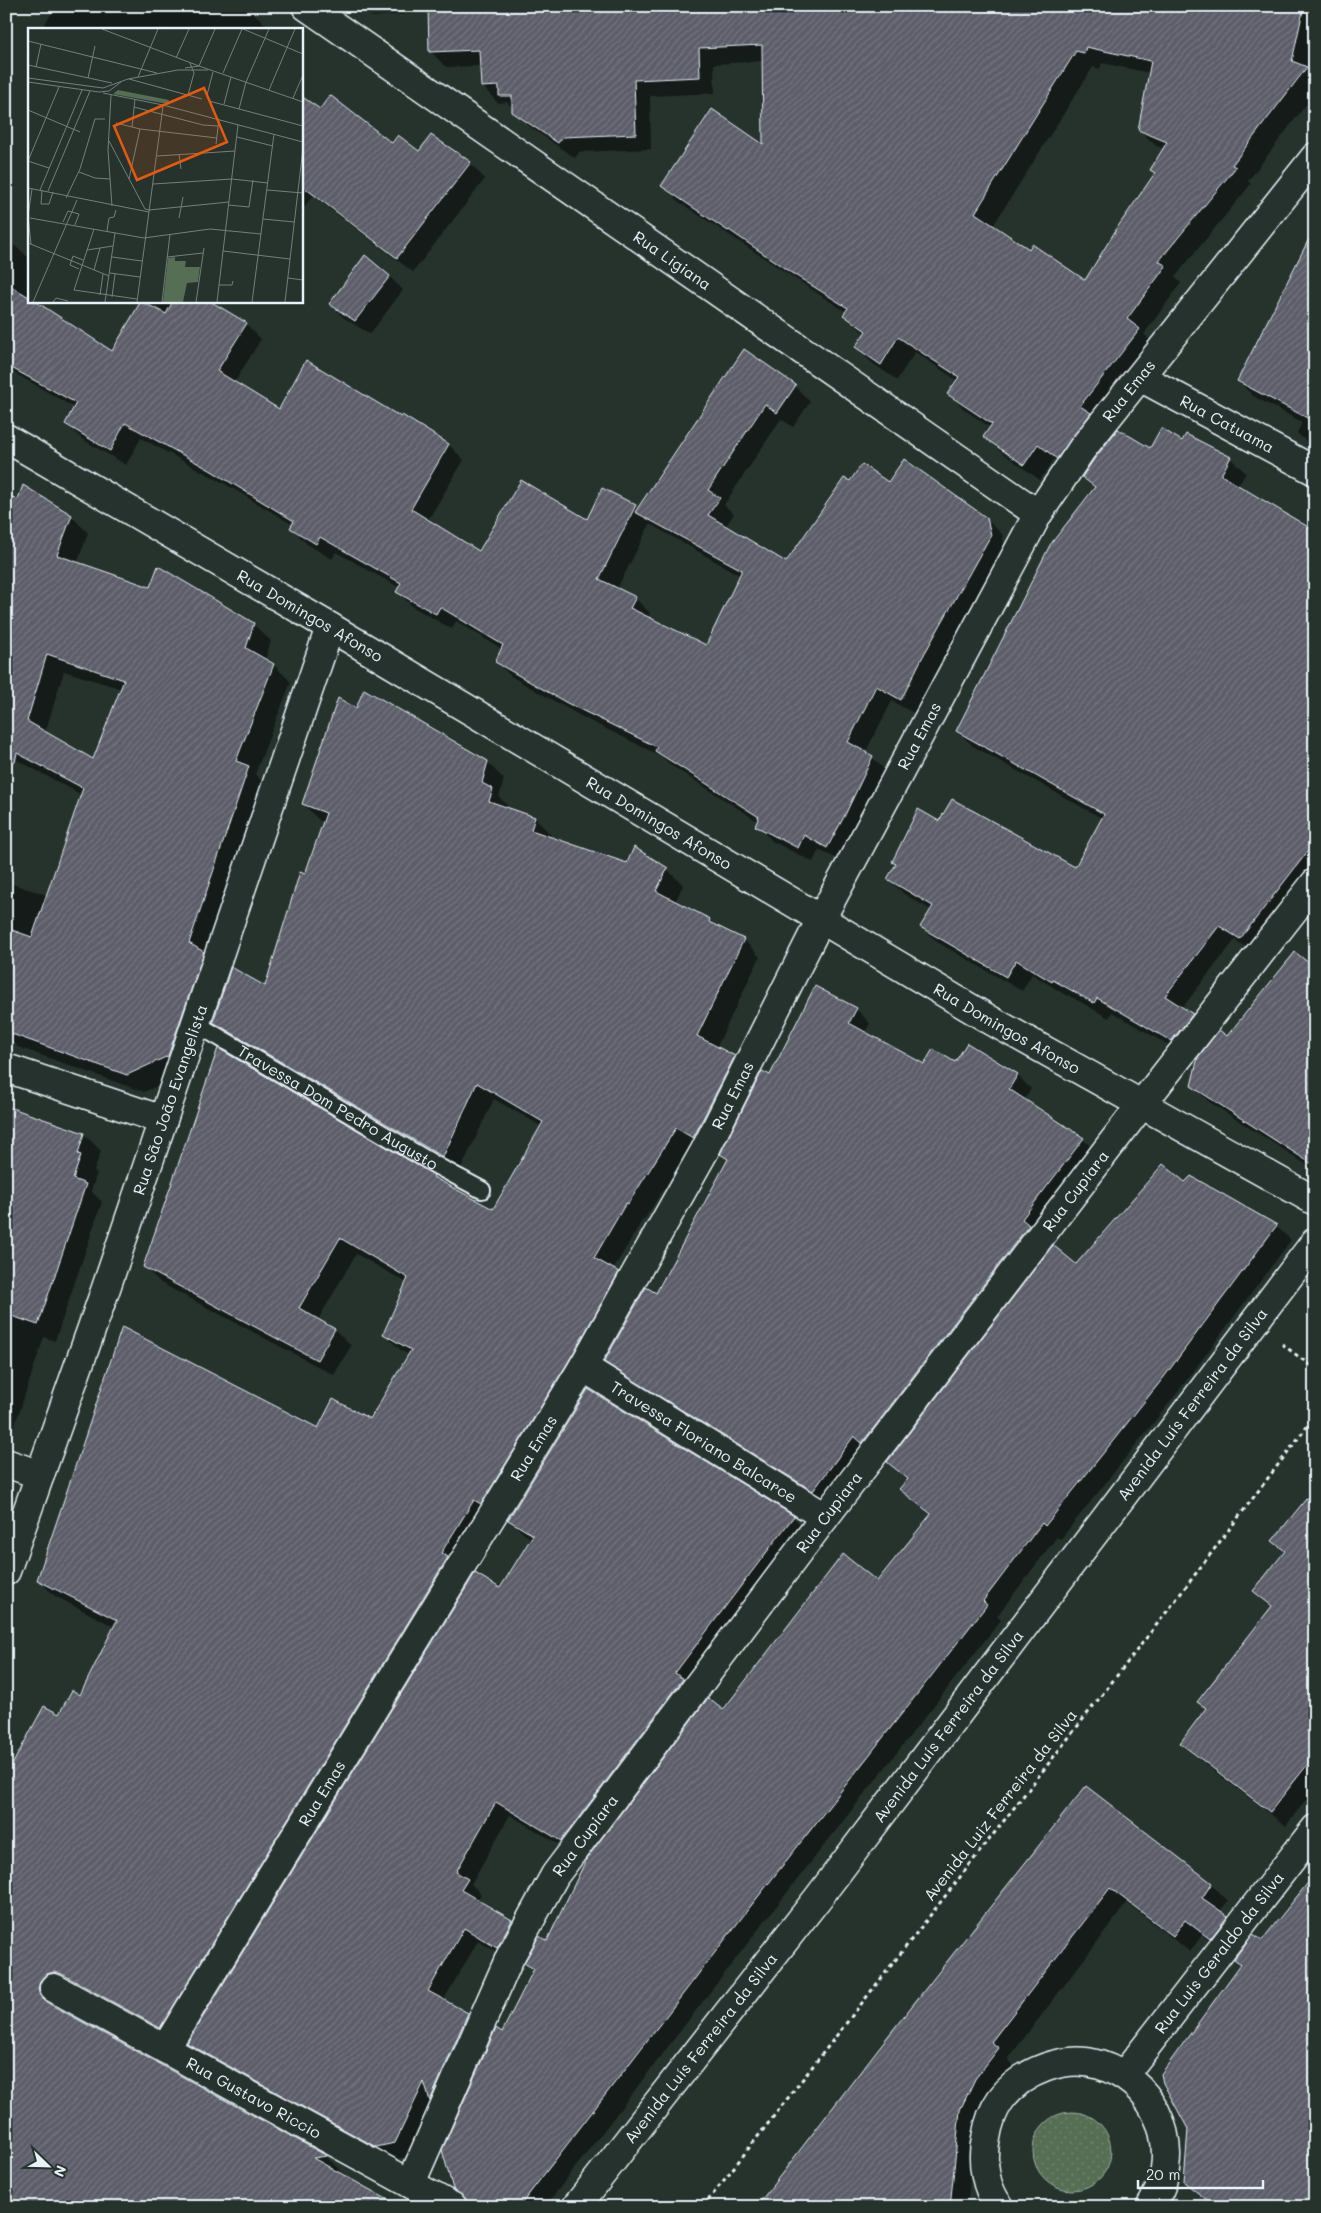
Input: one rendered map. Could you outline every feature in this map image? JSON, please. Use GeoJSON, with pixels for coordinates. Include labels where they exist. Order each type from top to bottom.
{"type":"FeatureCollection","features":[{"type":"Feature","properties":{"kind":"street","name":"Rua Ligiana"},"geometry":{"type":"LineString","coordinates":[[306,6],[1038,514]]}},
{"type":"Feature","properties":{"kind":"street","name":"Rua Emas"},"geometry":{"type":"LineString","coordinates":[[165,2049],[583,1367],[705,1150],[821,919],[1038,514],[1082,449],[1315,157]]}},
{"type":"Feature","properties":{"kind":"street","name":"Rua Catuama"},"geometry":{"type":"LineString","coordinates":[[1140,376],[1315,471]]}},
{"type":"Feature","properties":{"kind":"street","name":"Rua Domingos Afonso"},"geometry":{"type":"LineString","coordinates":[[6,438],[330,627],[992,1021],[1315,1201]]}},
{"type":"Feature","properties":{"kind":"street","name":"Rua São João Evangelista"},"geometry":{"type":"LineString","coordinates":[[6,1572],[163,1120],[330,627]]}},
{"type":"Feature","properties":{"kind":"street","name":"Rua Cupiara"},"geometry":{"type":"LineString","coordinates":[[411,2183],[510,1957],[555,1875],[825,1517],[1142,1104],[1315,883]]}},
{"type":"Feature","properties":{"kind":"street"},"geometry":{"type":"LineString","coordinates":[[6,1068],[163,1120]]}},
{"type":"Feature","properties":{"kind":"street","name":"Avenida Luís Ferreira da Silva"},"geometry":{"type":"LineString","coordinates":[[576,2207],[818,1898],[1315,1242]]}},
{"type":"Feature","properties":{"kind":"street","name":"Travessa Floriano Balcarce"},"geometry":{"type":"LineString","coordinates":[[583,1367],[825,1517]]}},
{"type":"Feature","properties":{"kind":"street"},"geometry":{"type":"LineString","coordinates":[[6,1463],[40,1475]]}},
{"type":"Feature","properties":{"kind":"street","name":"Rua Luis Geraldo da Silva"},"geometry":{"type":"LineString","coordinates":[[1124,2076],[1315,1829]]}},
{"type":"Feature","properties":{"kind":"street","name":"Rua Gustavo Riccio"},"geometry":{"type":"LineString","coordinates":[[54,1988],[453,2207]]}},
{"type":"Feature","properties":{"kind":"street"},"geometry":{"type":"LineString","coordinates":[[1000,2207],[986,2177],[983,2150],[988,2124],[1001,2099],[1021,2080],[1045,2068],[1072,2062],[1098,2065],[1124,2076],[1146,2096],[1162,2124],[1168,2154],[1162,2185],[1150,2207]]}},
{"type":"Feature","properties":{"kind":"lane","name":"Travessa Dom Pedro Augusto"},"geometry":{"type":"LineString","coordinates":[[195,1023],[439,1167],[482,1190]]}},
{"type":"Feature","properties":{"kind":"path","name":"Avenida Luiz Ferreira da Silva"},"geometry":{"type":"LineString","coordinates":[[702,2207],[1172,1605],[1315,1416]]}},
{"type":"Feature","properties":{"kind":"green space"},"geometry":{"type":"Polygon","coordinates":[[[1064,2112],[1080,2112],[1094,2118],[1105,2129],[1111,2143],[1111,2159],[1105,2173],[1094,2184],[1080,2190],[1064,2190],[1050,2184],[1039,2173],[1033,2159],[1033,2143],[1039,2129],[1050,2118],[1064,2112]]]}},
{"type":"Feature","properties":{"kind":"building"},"geometry":{"type":"Polygon","coordinates":[[[428,6],[1304,6],[1292,61],[1307,67],[1232,165],[1236,167],[1159,261],[1166,266],[1127,319],[1140,329],[1080,406],[1091,413],[1057,459],[1038,444],[1024,465],[983,437],[992,424],[947,394],[959,377],[898,337],[881,365],[855,347],[866,331],[843,315],[848,308],[790,272],[661,186],[712,109],[763,144],[762,45],[699,48],[700,77],[634,80],[636,134],[563,137],[558,143],[512,112],[512,96],[499,96],[499,86],[481,87],[479,50],[429,52],[428,6]],[[1086,47],[1084,53],[1076,51],[975,213],[1029,249],[1032,244],[1085,280],[1119,225],[1155,173],[1150,170],[1167,142],[1138,130],[1151,61],[1086,47]]]}},
{"type":"Feature","properties":{"kind":"building"},"geometry":{"type":"Polygon","coordinates":[[[330,95],[392,143],[398,135],[419,151],[431,135],[471,162],[397,258],[302,186],[302,97],[320,109],[330,95]]]}},
{"type":"Feature","properties":{"kind":"building"},"geometry":{"type":"Polygon","coordinates":[[[1315,227],[1315,422],[1237,381],[1315,227]]]}},
{"type":"Feature","properties":{"kind":"building"},"geometry":{"type":"Polygon","coordinates":[[[365,255],[390,276],[355,321],[329,304],[365,255]]]}},
{"type":"Feature","properties":{"kind":"building"},"geometry":{"type":"Polygon","coordinates":[[[6,283],[28,296],[28,302],[37,302],[112,351],[140,302],[166,314],[172,302],[212,302],[247,323],[217,371],[279,409],[306,360],[449,444],[411,509],[479,551],[521,480],[587,519],[602,488],[636,505],[599,579],[636,597],[630,608],[706,645],[742,570],[635,512],[744,349],[796,385],[777,413],[765,404],[708,490],[720,498],[708,515],[786,562],[844,478],[850,481],[862,464],[888,482],[904,459],[987,518],[991,535],[922,658],[901,700],[876,686],[848,742],[873,756],[827,848],[804,835],[798,848],[755,826],[759,817],[655,751],[657,747],[567,703],[495,662],[503,645],[440,607],[436,614],[396,592],[401,583],[320,537],[316,544],[290,528],[294,521],[210,470],[125,423],[110,451],[65,424],[76,403],[6,365],[6,283]]]}},
{"type":"Feature","properties":{"kind":"building"},"geometry":{"type":"Polygon","coordinates":[[[1161,428],[1182,441],[1186,434],[1231,457],[1221,475],[1315,531],[1315,842],[1240,939],[1219,926],[1165,996],[1193,1014],[1171,1041],[1097,998],[1094,1003],[1053,980],[1052,982],[1016,960],[1006,977],[920,927],[933,906],[887,879],[896,864],[892,862],[918,809],[939,821],[952,799],[1075,867],[1104,814],[956,731],[1050,545],[1095,487],[1082,477],[1118,429],[1150,448],[1161,428]]]}},
{"type":"Feature","properties":{"kind":"building"},"geometry":{"type":"Polygon","coordinates":[[[23,485],[72,515],[57,555],[150,587],[158,566],[254,623],[246,648],[274,664],[236,761],[249,766],[189,943],[204,952],[168,1056],[127,1075],[6,1032],[6,928],[32,937],[83,788],[17,753],[15,762],[6,760],[6,495],[18,499],[23,485]],[[47,654],[27,721],[93,759],[124,680],[47,654]]]}},
{"type":"Feature","properties":{"kind":"building"},"geometry":{"type":"Polygon","coordinates":[[[364,689],[488,761],[482,783],[493,789],[489,801],[535,817],[531,830],[627,863],[634,847],[668,868],[656,891],[710,919],[709,922],[744,939],[697,1036],[735,1056],[693,1138],[676,1128],[628,1204],[626,1203],[594,1258],[619,1272],[570,1359],[481,1504],[474,1500],[441,1553],[448,1557],[160,2028],[62,1974],[54,1972],[46,1974],[40,1981],[38,1989],[40,1996],[46,2002],[327,2156],[313,2158],[401,2207],[6,2207],[6,1776],[44,1706],[59,1714],[72,1690],[80,1695],[117,1620],[37,1580],[122,1327],[318,1428],[333,1399],[370,1419],[411,1350],[383,1334],[408,1278],[340,1238],[299,1308],[335,1329],[317,1360],[143,1267],[218,1048],[434,1175],[433,1177],[493,1209],[543,1122],[477,1083],[443,1157],[213,1022],[231,967],[265,986],[300,872],[305,874],[326,813],[302,804],[338,698],[356,708],[364,689]]]}},
{"type":"Feature","properties":{"kind":"building"},"geometry":{"type":"Polygon","coordinates":[[[1295,952],[1315,968],[1315,1166],[1191,1086],[1198,1057],[1219,1030],[1227,1036],[1295,952]]]}},
{"type":"Feature","properties":{"kind":"building"},"geometry":{"type":"Polygon","coordinates":[[[815,986],[857,1008],[849,1023],[924,1064],[933,1049],[955,1062],[967,1043],[1018,1074],[1009,1089],[1084,1138],[1022,1219],[1029,1225],[862,1443],[854,1436],[813,1491],[604,1362],[646,1287],[656,1293],[728,1159],[720,1154],[762,1071],[770,1075],[815,986]]]}},
{"type":"Feature","properties":{"kind":"building"},"geometry":{"type":"Polygon","coordinates":[[[6,1106],[84,1133],[78,1154],[81,1155],[73,1179],[86,1184],[38,1325],[6,1314],[6,1106]]]}},
{"type":"Feature","properties":{"kind":"building"},"geometry":{"type":"Polygon","coordinates":[[[1163,1164],[1185,1182],[1191,1176],[1277,1225],[1164,1377],[1045,1526],[1042,1523],[983,1601],[987,1605],[750,1907],[519,2207],[469,2207],[466,2199],[453,2189],[442,2150],[496,2028],[502,2032],[534,1969],[524,1963],[539,1936],[547,1941],[587,1858],[708,1698],[723,1710],[843,1554],[877,1581],[931,1514],[899,1489],[908,1479],[887,1462],[1053,1245],[1076,1264],[1163,1164]]]}},
{"type":"Feature","properties":{"kind":"building"},"geometry":{"type":"Polygon","coordinates":[[[588,1389],[794,1516],[675,1673],[683,1679],[561,1841],[496,1802],[456,1872],[468,1879],[461,1890],[512,1920],[497,1948],[464,1928],[428,1991],[468,2013],[430,2101],[424,2082],[395,2143],[376,2147],[187,2043],[475,1573],[500,1588],[533,1535],[508,1520],[588,1389]]]}},
{"type":"Feature","properties":{"kind":"building"},"geometry":{"type":"Polygon","coordinates":[[[1315,1488],[1315,1755],[1270,1812],[1180,1743],[1206,1708],[1197,1702],[1272,1606],[1253,1591],[1285,1551],[1272,1541],[1315,1488]]]}},
{"type":"Feature","properties":{"kind":"building"},"geometry":{"type":"Polygon","coordinates":[[[1086,1786],[1212,1883],[1202,1898],[1228,1916],[1210,1939],[1185,1920],[1173,1936],[1110,1888],[991,2042],[999,2048],[975,2079],[960,2110],[950,2207],[756,2207],[881,2045],[1086,1786]]]}},
{"type":"Feature","properties":{"kind":"building"},"geometry":{"type":"Polygon","coordinates":[[[1315,1874],[1315,2207],[1216,2207],[1184,2182],[1188,2129],[1163,2083],[1161,2074],[1241,1964],[1234,1959],[1253,1934],[1262,1940],[1315,1874]]]}}]}
